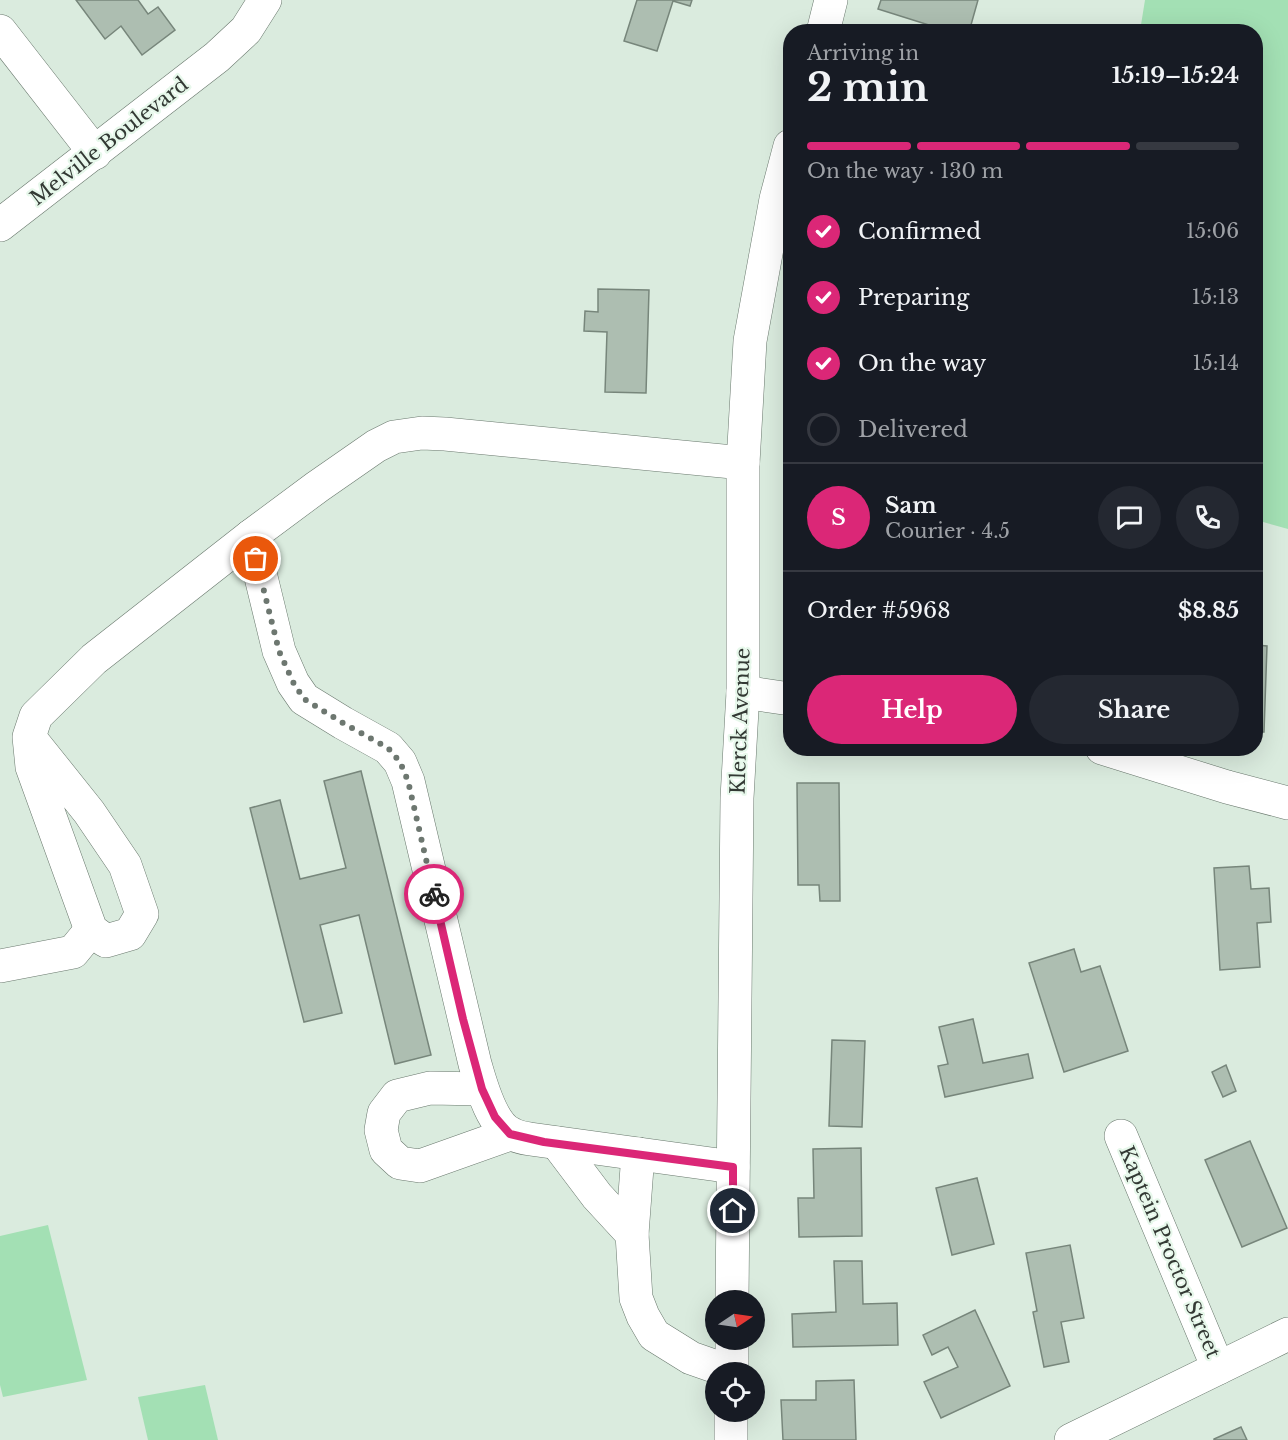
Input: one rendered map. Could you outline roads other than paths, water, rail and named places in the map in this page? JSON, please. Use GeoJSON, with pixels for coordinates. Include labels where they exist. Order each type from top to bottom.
{"type":"FeatureCollection","features":[{"type":"Feature","properties":{"kind":"street","name":"Melville Boulevard"},"geometry":{"type":"LineString","coordinates":[[0,225],[217,57],[246,30],[265,0]]}},
{"type":"Feature","properties":{"kind":"street"},"geometry":{"type":"LineString","coordinates":[[825,24],[831,0]]}},
{"type":"Feature","properties":{"kind":"street"},"geometry":{"type":"LineString","coordinates":[[0,31],[95,153]]}},
{"type":"Feature","properties":{"kind":"street","name":"Klerck Avenue"},"geometry":{"type":"LineString","coordinates":[[732,1290],[736,798],[743,692],[742,462],[750,341],[783,172]]}},
{"type":"Feature","properties":{"kind":"street"},"geometry":{"type":"LineString","coordinates":[[29,737],[89,812],[125,865],[142,914],[130,934],[106,941],[91,930],[32,767],[29,737],[36,716],[94,659],[251,536],[376,446],[406,434],[445,434],[742,462]]}},
{"type":"Feature","properties":{"kind":"street"},"geometry":{"type":"LineString","coordinates":[[251,536],[279,651],[293,682],[304,699],[388,748],[400,762],[408,781],[463,1019],[482,1089],[495,1117],[510,1134]]}},
{"type":"Feature","properties":{"kind":"street"},"geometry":{"type":"LineString","coordinates":[[743,692],[783,698]]}},
{"type":"Feature","properties":{"kind":"street"},"geometry":{"type":"LineString","coordinates":[[1128,756],[1227,787],[1288,802]]}},
{"type":"Feature","properties":{"kind":"street"},"geometry":{"type":"LineString","coordinates":[[0,966],[73,952],[91,930]]}},
{"type":"Feature","properties":{"kind":"street"},"geometry":{"type":"LineString","coordinates":[[482,1089],[430,1089],[397,1096],[384,1113],[381,1130],[386,1150],[400,1163],[420,1166],[510,1134],[557,1143],[733,1167]]}},
{"type":"Feature","properties":{"kind":"street","name":"Kaptein Proctor Street"},"geometry":{"type":"LineString","coordinates":[[1121,1136],[1218,1368]]}},
{"type":"Feature","properties":{"kind":"street"},"geometry":{"type":"LineString","coordinates":[[557,1143],[597,1196],[632,1234]]}},
{"type":"Feature","properties":{"kind":"street"},"geometry":{"type":"LineString","coordinates":[[638,1154],[632,1234],[636,1298],[654,1335],[691,1358],[705,1363]]}},
{"type":"Feature","properties":{"kind":"street","name":"Kaptein Proctor Street"},"geometry":{"type":"LineString","coordinates":[[1071,1440],[1288,1334]]}},
{"type":"Feature","properties":{"kind":"street"},"geometry":{"type":"LineString","coordinates":[[731,1422],[731,1440]]}}]}
